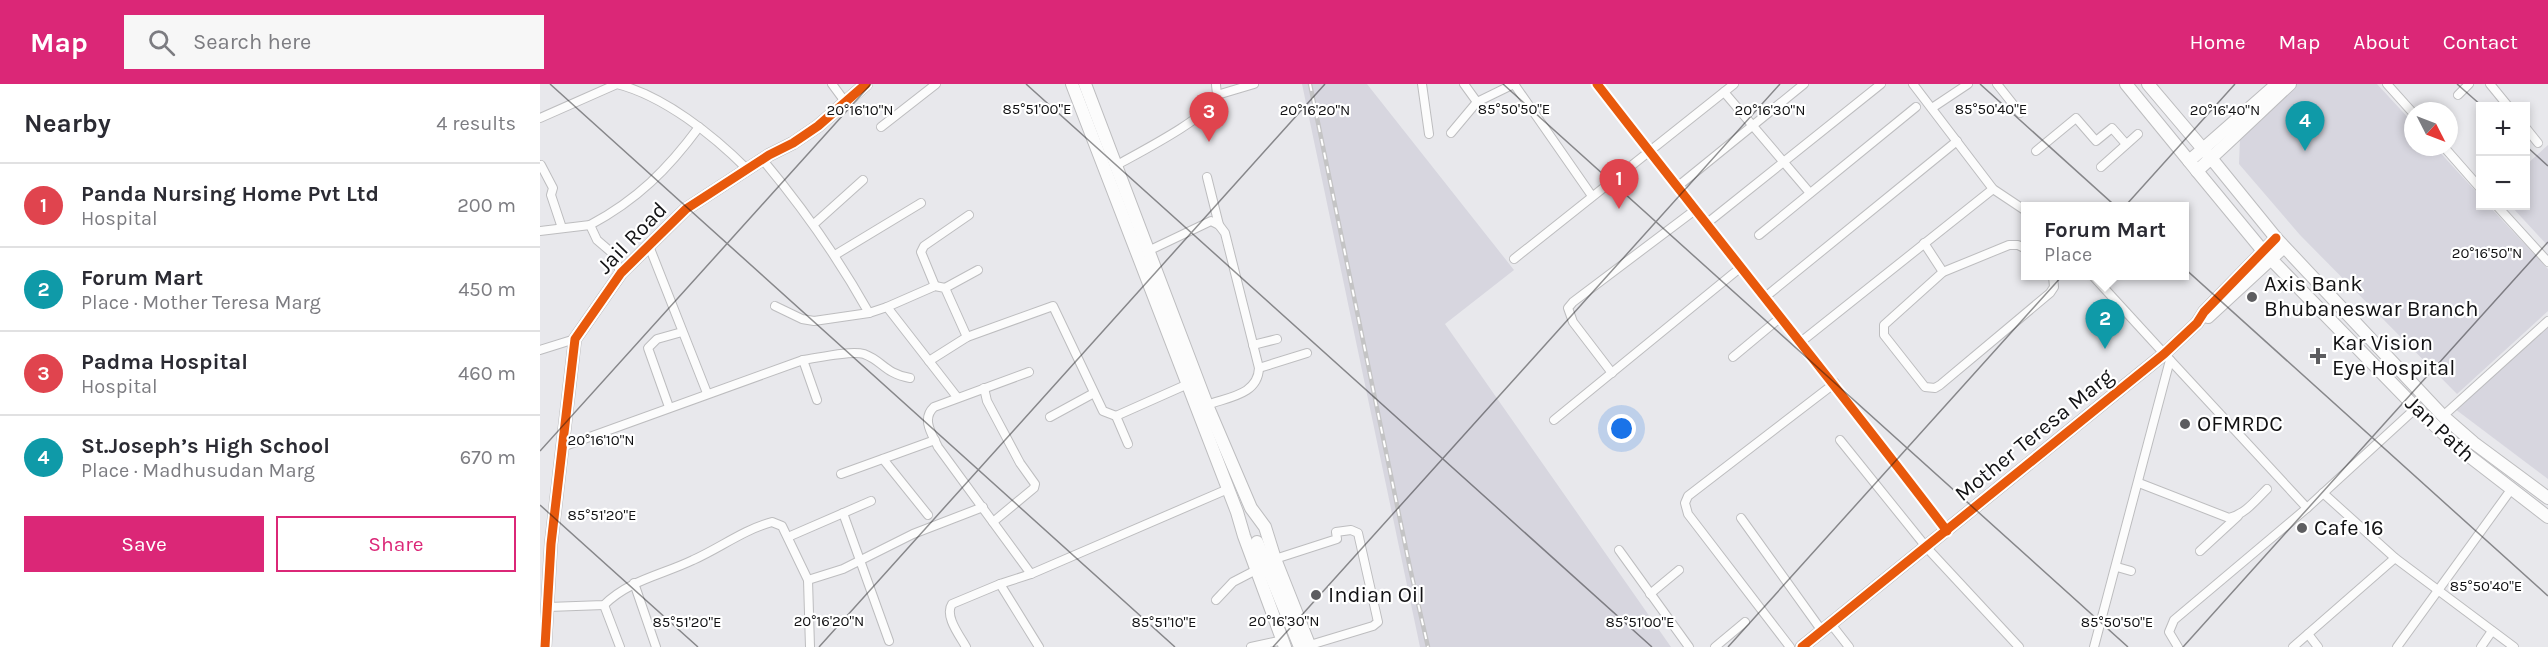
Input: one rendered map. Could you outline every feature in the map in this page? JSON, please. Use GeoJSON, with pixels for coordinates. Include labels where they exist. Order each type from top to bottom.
{"type":"FeatureCollection","features":[{"type":"Feature","properties":{"kind":"main road","name":"Jail Road"},"geometry":{"type":"LineString","coordinates":[[545,647],[548,607],[546,546],[562,447],[575,339],[621,273],[686,209],[762,159],[818,126],[867,84]]}},
{"type":"Feature","properties":{"kind":"main road"},"geometry":{"type":"LineString","coordinates":[[1072,84],[1248,537],[1288,615],[1307,646]]}},
{"type":"Feature","properties":{"kind":"main road"},"geometry":{"type":"LineString","coordinates":[[1085,84],[1207,405],[1251,508],[1264,528],[1307,646]]}},
{"type":"Feature","properties":{"kind":"main road","name":"Jan Path"},"geometry":{"type":"LineString","coordinates":[[2126,84],[2267,256],[2416,408],[2460,449],[2548,518]]}},
{"type":"Feature","properties":{"kind":"main road","name":"Jan Path"},"geometry":{"type":"LineString","coordinates":[[2148,84],[2280,242],[2443,416],[2474,443],[2548,498]]}},
{"type":"Feature","properties":{"kind":"main road"},"geometry":{"type":"LineString","coordinates":[[2193,166],[2277,84]]}},
{"type":"Feature","properties":{"kind":"main road"},"geometry":{"type":"LineString","coordinates":[[2207,153],[2290,84]]}},
{"type":"Feature","properties":{"kind":"main road","name":"Mother Teresa Marg"},"geometry":{"type":"LineString","coordinates":[[1802,647],[2167,357],[2197,323],[2210,316],[2280,242]]}},
{"type":"Feature","properties":{"kind":"main road"},"geometry":{"type":"LineString","coordinates":[[1264,528],[1251,521],[1245,524],[1284,644]]}},
{"type":"Feature","properties":{"kind":"main road"},"geometry":{"type":"LineString","coordinates":[[1248,537],[1263,538],[1264,528]]}},
{"type":"Feature","properties":{"kind":"street"},"geometry":{"type":"LineString","coordinates":[[540,118],[617,84],[635,87],[657,99],[720,142],[747,169]]}},
{"type":"Feature","properties":{"kind":"street"},"geometry":{"type":"LineString","coordinates":[[832,84],[846,103]]}},
{"type":"Feature","properties":{"kind":"street"},"geometry":{"type":"LineString","coordinates":[[881,127],[936,84]]}},
{"type":"Feature","properties":{"kind":"street"},"geometry":{"type":"LineString","coordinates":[[1117,165],[1200,114],[1215,100],[1216,84]]}},
{"type":"Feature","properties":{"kind":"street"},"geometry":{"type":"LineString","coordinates":[[1217,95],[1254,84]]}},
{"type":"Feature","properties":{"kind":"street"},"geometry":{"type":"LineString","coordinates":[[1422,84],[1429,134]]}},
{"type":"Feature","properties":{"kind":"street"},"geometry":{"type":"LineString","coordinates":[[1464,84],[1477,102]]}},
{"type":"Feature","properties":{"kind":"street"},"geometry":{"type":"LineString","coordinates":[[1451,133],[1477,102],[1514,84],[1592,196]]}},
{"type":"Feature","properties":{"kind":"street"},"geometry":{"type":"LineString","coordinates":[[1597,84],[1740,268],[1835,383],[1947,531]]}},
{"type":"Feature","properties":{"kind":"street"},"geometry":{"type":"LineString","coordinates":[[1514,259],[1648,150],[1734,84]]}},
{"type":"Feature","properties":{"kind":"street"},"geometry":{"type":"LineString","coordinates":[[1677,187],[1804,84]]}},
{"type":"Feature","properties":{"kind":"street"},"geometry":{"type":"LineString","coordinates":[[1706,224],[1881,84]]}},
{"type":"Feature","properties":{"kind":"street"},"geometry":{"type":"LineString","coordinates":[[1912,84],[1993,189],[2021,208]]}},
{"type":"Feature","properties":{"kind":"street"},"geometry":{"type":"LineString","coordinates":[[1932,108],[1968,84]]}},
{"type":"Feature","properties":{"kind":"street"},"geometry":{"type":"LineString","coordinates":[[1997,84],[2020,113]]}},
{"type":"Feature","properties":{"kind":"street"},"geometry":{"type":"LineString","coordinates":[[2387,84],[2404,103]]}},
{"type":"Feature","properties":{"kind":"street"},"geometry":{"type":"LineString","coordinates":[[2458,95],[2469,84]]}},
{"type":"Feature","properties":{"kind":"street"},"geometry":{"type":"LineString","coordinates":[[2490,84],[2505,102]]}},
{"type":"Feature","properties":{"kind":"street"},"geometry":{"type":"LineString","coordinates":[[1724,92],[1810,193]]}},
{"type":"Feature","properties":{"kind":"street"},"geometry":{"type":"LineString","coordinates":[[1759,235],[1916,107]]}},
{"type":"Feature","properties":{"kind":"street"},"geometry":{"type":"LineString","coordinates":[[2036,150],[2076,118],[2096,141],[2112,128],[2126,144]]}},
{"type":"Feature","properties":{"kind":"street"},"geometry":{"type":"LineString","coordinates":[[540,231],[590,225],[621,208],[649,185],[681,151],[699,127]]}},
{"type":"Feature","properties":{"kind":"street"},"geometry":{"type":"LineString","coordinates":[[2530,133],[2538,143]]}},
{"type":"Feature","properties":{"kind":"street"},"geometry":{"type":"LineString","coordinates":[[2102,167],[2138,134]]}},
{"type":"Feature","properties":{"kind":"street"},"geometry":{"type":"LineString","coordinates":[[1764,298],[1957,141]]}},
{"type":"Feature","properties":{"kind":"street"},"geometry":{"type":"LineString","coordinates":[[2452,156],[2476,182]]}},
{"type":"Feature","properties":{"kind":"street"},"geometry":{"type":"LineString","coordinates":[[762,159],[814,224],[869,313]]}},
{"type":"Feature","properties":{"kind":"street"},"geometry":{"type":"LineString","coordinates":[[541,165],[553,188],[550,194],[562,228]]}},
{"type":"Feature","properties":{"kind":"street"},"geometry":{"type":"LineString","coordinates":[[1207,177],[1219,225],[1228,242],[1258,368],[1258,379],[1250,390],[1207,405]]}},
{"type":"Feature","properties":{"kind":"street"},"geometry":{"type":"LineString","coordinates":[[814,224],[863,180]]}},
{"type":"Feature","properties":{"kind":"street"},"geometry":{"type":"LineString","coordinates":[[1802,341],[1993,189]]}},
{"type":"Feature","properties":{"kind":"street"},"geometry":{"type":"LineString","coordinates":[[835,255],[921,202]]}},
{"type":"Feature","properties":{"kind":"street"},"geometry":{"type":"LineString","coordinates":[[1611,373],[1573,321],[1568,308],[1695,210]]}},
{"type":"Feature","properties":{"kind":"street"},"geometry":{"type":"LineString","coordinates":[[2501,210],[2548,262]]}},
{"type":"Feature","properties":{"kind":"street"},"geometry":{"type":"LineString","coordinates":[[967,337],[921,252],[924,246],[969,214]]}},
{"type":"Feature","properties":{"kind":"street"},"geometry":{"type":"LineString","coordinates":[[1148,251],[1210,221],[1219,225]]}},
{"type":"Feature","properties":{"kind":"street"},"geometry":{"type":"LineString","coordinates":[[590,225],[597,240],[611,252],[621,273]]}},
{"type":"Feature","properties":{"kind":"street"},"geometry":{"type":"LineString","coordinates":[[1924,243],[1943,272]]}},
{"type":"Feature","properties":{"kind":"street"},"geometry":{"type":"LineString","coordinates":[[2021,247],[2009,245],[1943,272],[1887,321],[1883,329],[1884,335],[1925,387],[1929,389],[1940,386],[2050,293],[2054,287],[2053,280]]}},
{"type":"Feature","properties":{"kind":"street"},"geometry":{"type":"LineString","coordinates":[[649,246],[707,393]]}},
{"type":"Feature","properties":{"kind":"street"},"geometry":{"type":"LineString","coordinates":[[1554,420],[1740,268]]}},
{"type":"Feature","properties":{"kind":"street"},"geometry":{"type":"LineString","coordinates":[[775,306],[802,319],[814,321],[869,313],[940,287],[978,270]]}},
{"type":"Feature","properties":{"kind":"street"},"geometry":{"type":"LineString","coordinates":[[2097,280],[2307,508]]}},
{"type":"Feature","properties":{"kind":"street"},"geometry":{"type":"LineString","coordinates":[[929,361],[967,337],[1053,306],[1103,411],[1116,416],[1188,384]]}},
{"type":"Feature","properties":{"kind":"street"},"geometry":{"type":"LineString","coordinates":[[887,307],[957,397]]}},
{"type":"Feature","properties":{"kind":"street"},"geometry":{"type":"LineString","coordinates":[[1733,357],[1781,317]]}},
{"type":"Feature","properties":{"kind":"street"},"geometry":{"type":"LineString","coordinates":[[2443,416],[2548,321]]}},
{"type":"Feature","properties":{"kind":"street"},"geometry":{"type":"LineString","coordinates":[[669,407],[648,348],[657,339],[682,332]]}},
{"type":"Feature","properties":{"kind":"street"},"geometry":{"type":"LineString","coordinates":[[540,350],[575,339]]}},
{"type":"Feature","properties":{"kind":"street"},"geometry":{"type":"LineString","coordinates":[[1253,345],[1277,339]]}},
{"type":"Feature","properties":{"kind":"street"},"geometry":{"type":"LineString","coordinates":[[1258,368],[1307,352]]}},
{"type":"Feature","properties":{"kind":"street"},"geometry":{"type":"LineString","coordinates":[[562,447],[803,360],[859,353],[870,357],[889,372],[910,378]]}},
{"type":"Feature","properties":{"kind":"street"},"geometry":{"type":"LineString","coordinates":[[2094,647],[2139,483],[2167,357]]}},
{"type":"Feature","properties":{"kind":"street"},"geometry":{"type":"LineString","coordinates":[[803,360],[817,400]]}},
{"type":"Feature","properties":{"kind":"street"},"geometry":{"type":"LineString","coordinates":[[1029,372],[957,397],[930,410],[928,425],[935,440],[1030,574]]}},
{"type":"Feature","properties":{"kind":"street"},"geometry":{"type":"LineString","coordinates":[[1790,647],[1688,514],[1685,503],[1688,496],[1835,383]]}},
{"type":"Feature","properties":{"kind":"street"},"geometry":{"type":"LineString","coordinates":[[984,388],[993,411],[1020,463],[1035,484],[1034,488],[993,522]]}},
{"type":"Feature","properties":{"kind":"street"},"geometry":{"type":"LineString","coordinates":[[1050,417],[1094,393]]}},
{"type":"Feature","properties":{"kind":"street"},"geometry":{"type":"LineString","coordinates":[[2178,647],[2169,632],[2175,620],[2307,508],[2416,408]]}},
{"type":"Feature","properties":{"kind":"street"},"geometry":{"type":"LineString","coordinates":[[1116,416],[1128,444]]}},
{"type":"Feature","properties":{"kind":"street"},"geometry":{"type":"LineString","coordinates":[[841,474],[935,440]]}},
{"type":"Feature","properties":{"kind":"street"},"geometry":{"type":"LineString","coordinates":[[1840,440],[1926,548],[2019,647]]}},
{"type":"Feature","properties":{"kind":"street"},"geometry":{"type":"LineString","coordinates":[[882,459],[928,515]]}},
{"type":"Feature","properties":{"kind":"street"},"geometry":{"type":"LineString","coordinates":[[2139,483],[2224,517],[2238,516]]}},
{"type":"Feature","properties":{"kind":"street"},"geometry":{"type":"LineString","coordinates":[[966,647],[950,615],[949,609],[952,604],[1030,574],[1228,489]]}},
{"type":"Feature","properties":{"kind":"street"},"geometry":{"type":"LineString","coordinates":[[2200,551],[2267,489]]}},
{"type":"Feature","properties":{"kind":"street"},"geometry":{"type":"LineString","coordinates":[[2397,647],[2510,490]]}},
{"type":"Feature","properties":{"kind":"street"},"geometry":{"type":"LineString","coordinates":[[2323,493],[2396,558],[2514,647]]}},
{"type":"Feature","properties":{"kind":"street"},"geometry":{"type":"LineString","coordinates":[[788,537],[872,501]]}},
{"type":"Feature","properties":{"kind":"street"},"geometry":{"type":"LineString","coordinates":[[808,580],[861,561],[913,534],[983,507]]}},
{"type":"Feature","properties":{"kind":"street"},"geometry":{"type":"LineString","coordinates":[[843,513],[889,641]]}},
{"type":"Feature","properties":{"kind":"street"},"geometry":{"type":"LineString","coordinates":[[1741,518],[1827,628],[1849,647]]}},
{"type":"Feature","properties":{"kind":"street"},"geometry":{"type":"LineString","coordinates":[[548,607],[604,605],[620,590],[634,583],[694,560],[763,524],[778,523],[788,537],[808,580],[810,647]]}},
{"type":"Feature","properties":{"kind":"street"},"geometry":{"type":"LineString","coordinates":[[1275,560],[1337,539],[1336,532],[1351,530],[1358,533],[1378,622],[1373,626],[1307,646]]}},
{"type":"Feature","properties":{"kind":"street"},"geometry":{"type":"LineString","coordinates":[[1619,550],[1689,647]]}},
{"type":"Feature","properties":{"kind":"street"},"geometry":{"type":"LineString","coordinates":[[2294,647],[2396,558]]}},
{"type":"Feature","properties":{"kind":"street"},"geometry":{"type":"LineString","coordinates":[[2116,567],[2131,571]]}},
{"type":"Feature","properties":{"kind":"street"},"geometry":{"type":"LineString","coordinates":[[1216,600],[1233,582],[1258,569]]}},
{"type":"Feature","properties":{"kind":"street"},"geometry":{"type":"LineString","coordinates":[[1650,594],[1678,570]]}},
{"type":"Feature","properties":{"kind":"street"},"geometry":{"type":"LineString","coordinates":[[634,583],[656,647]]}},
{"type":"Feature","properties":{"kind":"street"},"geometry":{"type":"LineString","coordinates":[[1000,584],[1039,647]]}},
{"type":"Feature","properties":{"kind":"street"},"geometry":{"type":"LineString","coordinates":[[604,605],[620,647]]}},
{"type":"Feature","properties":{"kind":"street"},"geometry":{"type":"LineString","coordinates":[[1715,647],[1745,622]]}},
{"type":"Feature","properties":{"kind":"street"},"geometry":{"type":"LineString","coordinates":[[2481,647],[2492,631]]}},
{"type":"Feature","properties":{"kind":"street"},"geometry":{"type":"LineString","coordinates":[[2308,634],[2318,647]]}},
{"type":"Feature","properties":{"kind":"street"},"geometry":{"type":"LineString","coordinates":[[1251,647],[1284,644]]}},
{"type":"Feature","properties":{"kind":"shaded area"},"geometry":{"type":"Polygon","coordinates":[[[1302,84],[1367,84],[1514,270],[1445,324],[1671,647],[1420,647],[1302,84]]]}},
{"type":"Feature","properties":{"kind":"shaded area"},"geometry":{"type":"Polygon","coordinates":[[[2297,84],[2377,84],[2404,113],[2404,156],[2443,156],[2476,192],[2476,210],[2493,210],[2548,269],[2548,311],[2457,394],[2300,235],[2239,164],[2240,138],[2297,84]]]}},
{"type":"Feature","properties":{"kind":"shaded area"},"geometry":{"type":"Polygon","coordinates":[[[2548,145],[2548,246],[2515,210],[2530,210],[2530,161],[2548,145]]]}},
{"type":"Feature","properties":{"kind":"shaded area"},"geometry":{"type":"Polygon","coordinates":[[[2548,324],[2548,479],[2455,409],[2548,324]]]}},
{"type":"Feature","properties":{"kind":"railway"},"geometry":{"type":"LineString","coordinates":[[1310,84],[1428,647]]}},
{"type":"Feature","properties":{"kind":"cycle path"},"geometry":{"type":"LineString","coordinates":[[545,647],[551,544],[575,339],[621,273],[686,209],[818,126],[866,84]]}},
{"type":"Feature","properties":{"kind":"cycle path"},"geometry":{"type":"LineString","coordinates":[[1597,84],[1947,531]]}},
{"type":"Feature","properties":{"kind":"cycle path"},"geometry":{"type":"LineString","coordinates":[[1802,647],[2164,354],[2197,323],[2204,312],[2276,238]]}},
{"type":"Feature","properties":{"kind":"place","name":"Padma Hospital"},"geometry":{"type":"Point","coordinates":[1209,142]}},
{"type":"Feature","properties":{"kind":"place","name":"St.Joseph’s High School"},"geometry":{"type":"Point","coordinates":[2305,151]}},
{"type":"Feature","properties":{"kind":"place","name":"Panda Nursing Home Pvt Ltd"},"geometry":{"type":"Point","coordinates":[1619,209]}},
{"type":"Feature","properties":{"kind":"place","name":"Axis Bank Bhubaneswar Branch"},"geometry":{"type":"Point","coordinates":[2252,297]}},
{"type":"Feature","properties":{"kind":"place","name":"Forum Mart"},"geometry":{"type":"Point","coordinates":[2105,349]}},
{"type":"Feature","properties":{"kind":"place","name":"Kar Vision Eye Hospital"},"geometry":{"type":"Point","coordinates":[2318,356]}},
{"type":"Feature","properties":{"kind":"place","name":"OFMRDC"},"geometry":{"type":"Point","coordinates":[2185,424]}},
{"type":"Feature","properties":{"kind":"place","name":"Cafe 16"},"geometry":{"type":"Point","coordinates":[2302,528]}},
{"type":"Feature","properties":{"kind":"place","name":"Indian Oil"},"geometry":{"type":"Point","coordinates":[1316,595]}}]}
